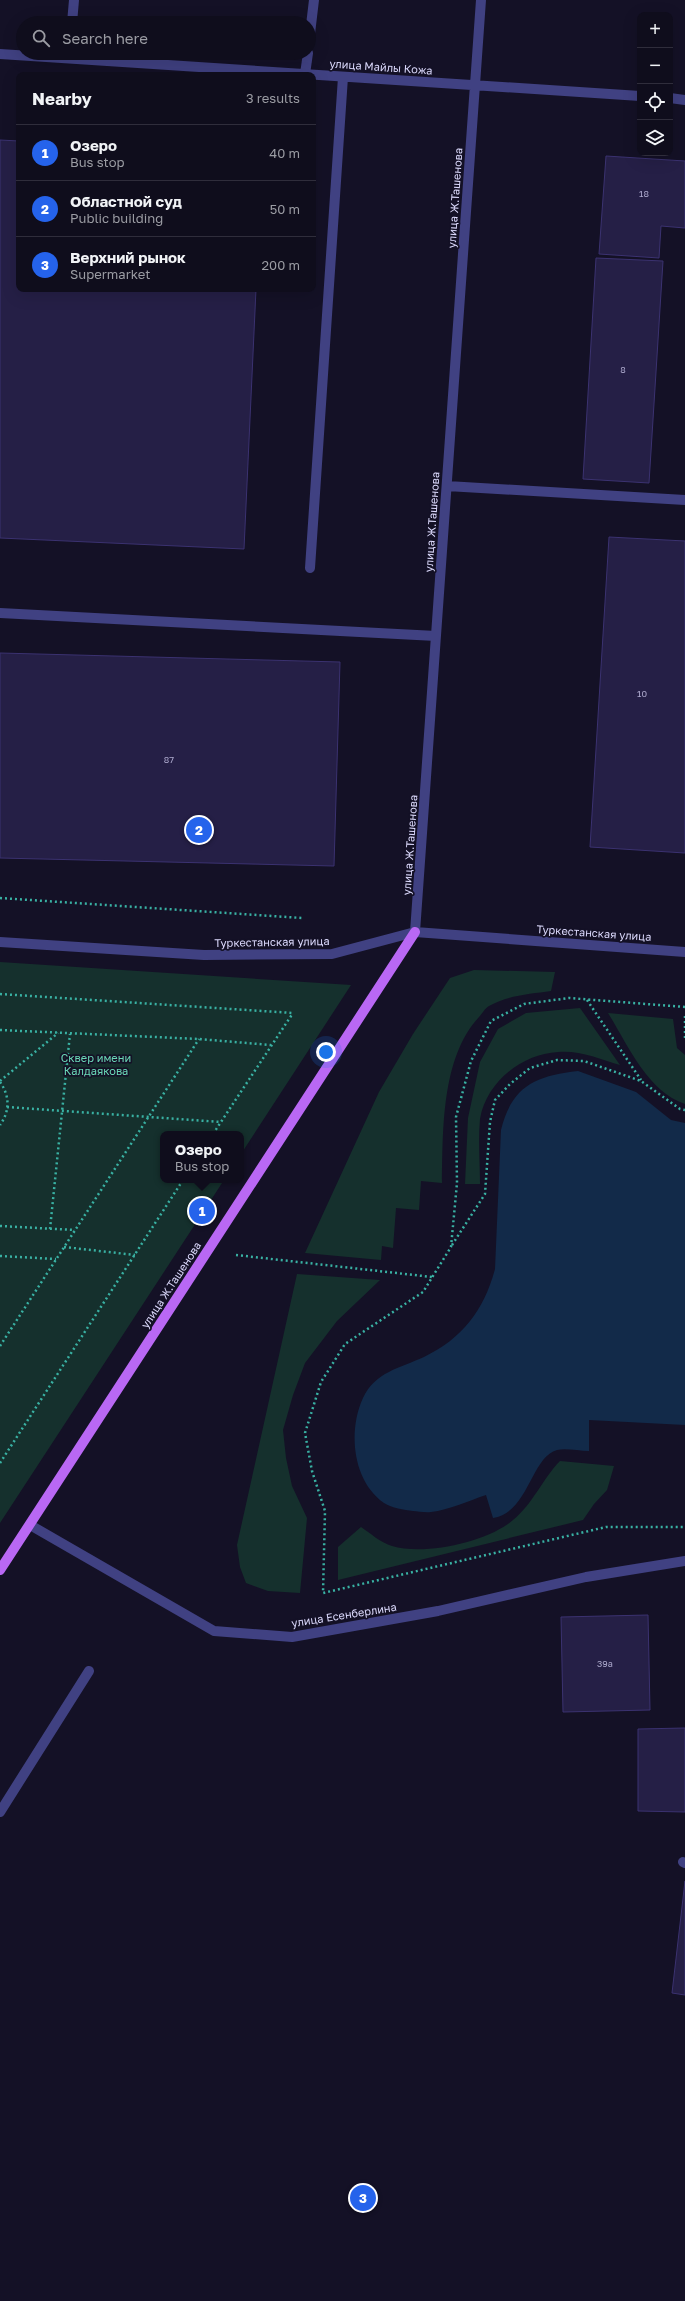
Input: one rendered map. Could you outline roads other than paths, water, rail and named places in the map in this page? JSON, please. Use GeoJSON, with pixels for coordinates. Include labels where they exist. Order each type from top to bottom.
{"type":"FeatureCollection","features":[{"type":"Feature","properties":{"kind":"main road","name":"улица Ж.Ташенова"},"geometry":{"type":"LineString","coordinates":[[0,1570],[415,932]]}},
{"type":"Feature","properties":{"kind":"street"},"geometry":{"type":"LineString","coordinates":[[73,16],[74,0]]}},
{"type":"Feature","properties":{"kind":"street"},"geometry":{"type":"LineString","coordinates":[[312,16],[314,0]]}},
{"type":"Feature","properties":{"kind":"street","name":"улица Ж.Ташенова"},"geometry":{"type":"LineString","coordinates":[[415,932],[481,0]]}},
{"type":"Feature","properties":{"kind":"street","name":"улица Майлы Кожа"},"geometry":{"type":"LineString","coordinates":[[0,54],[16,54]]}},
{"type":"Feature","properties":{"kind":"street","name":"улица Майлы Кожа"},"geometry":{"type":"LineString","coordinates":[[121,60],[279,72]]}},
{"type":"Feature","properties":{"kind":"street"},"geometry":{"type":"LineString","coordinates":[[305,72],[307,60]]}},
{"type":"Feature","properties":{"kind":"street","name":"улица Майлы Кожа"},"geometry":{"type":"LineString","coordinates":[[316,75],[475,84],[637,96]]}},
{"type":"Feature","properties":{"kind":"street"},"geometry":{"type":"LineString","coordinates":[[310,568],[343,77]]}},
{"type":"Feature","properties":{"kind":"street"},"geometry":{"type":"LineString","coordinates":[[673,98],[685,100]]}},
{"type":"Feature","properties":{"kind":"street"},"geometry":{"type":"LineString","coordinates":[[447,486],[685,500]]}},
{"type":"Feature","properties":{"kind":"street"},"geometry":{"type":"LineString","coordinates":[[0,613],[436,636]]}},
{"type":"Feature","properties":{"kind":"street","name":"Туркестанская улица"},"geometry":{"type":"LineString","coordinates":[[0,942],[204,955],[332,954],[415,932],[685,952]]}},
{"type":"Feature","properties":{"kind":"street","name":"улица Есенберлина"},"geometry":{"type":"LineString","coordinates":[[30,1525],[214,1632],[292,1637],[438,1611],[586,1577],[685,1561]]}},
{"type":"Feature","properties":{"kind":"street"},"geometry":{"type":"LineString","coordinates":[[0,1812],[89,1671]]}},
{"type":"Feature","properties":{"kind":"water"},"geometry":{"type":"Polygon","coordinates":[[[578,1071],[636,1092],[671,1120],[685,1123],[685,1425],[589,1420],[589,1451],[561,1449],[548,1455],[541,1463],[515,1506],[505,1514],[493,1518],[486,1495],[452,1507],[429,1512],[413,1511],[387,1505],[373,1493],[365,1482],[359,1469],[356,1454],[355,1425],[363,1398],[374,1382],[381,1377],[397,1368],[424,1357],[450,1341],[461,1332],[478,1310],[485,1297],[495,1269],[501,1130],[506,1115],[519,1093],[528,1086],[549,1076],[578,1071]]]}},
{"type":"Feature","properties":{"kind":"place","name":"Областной суд"},"geometry":{"type":"Point","coordinates":[199,830]}},
{"type":"Feature","properties":{"kind":"place","name":"Озеро"},"geometry":{"type":"Point","coordinates":[202,1211]}},
{"type":"Feature","properties":{"kind":"place","name":"Верхний рынок"},"geometry":{"type":"Point","coordinates":[363,2198]}},
{"type":"Feature","properties":{"kind":"park label","name":"Сквер имени Калдаякова"},"geometry":{"type":"Point","coordinates":[96,1064]}}]}
